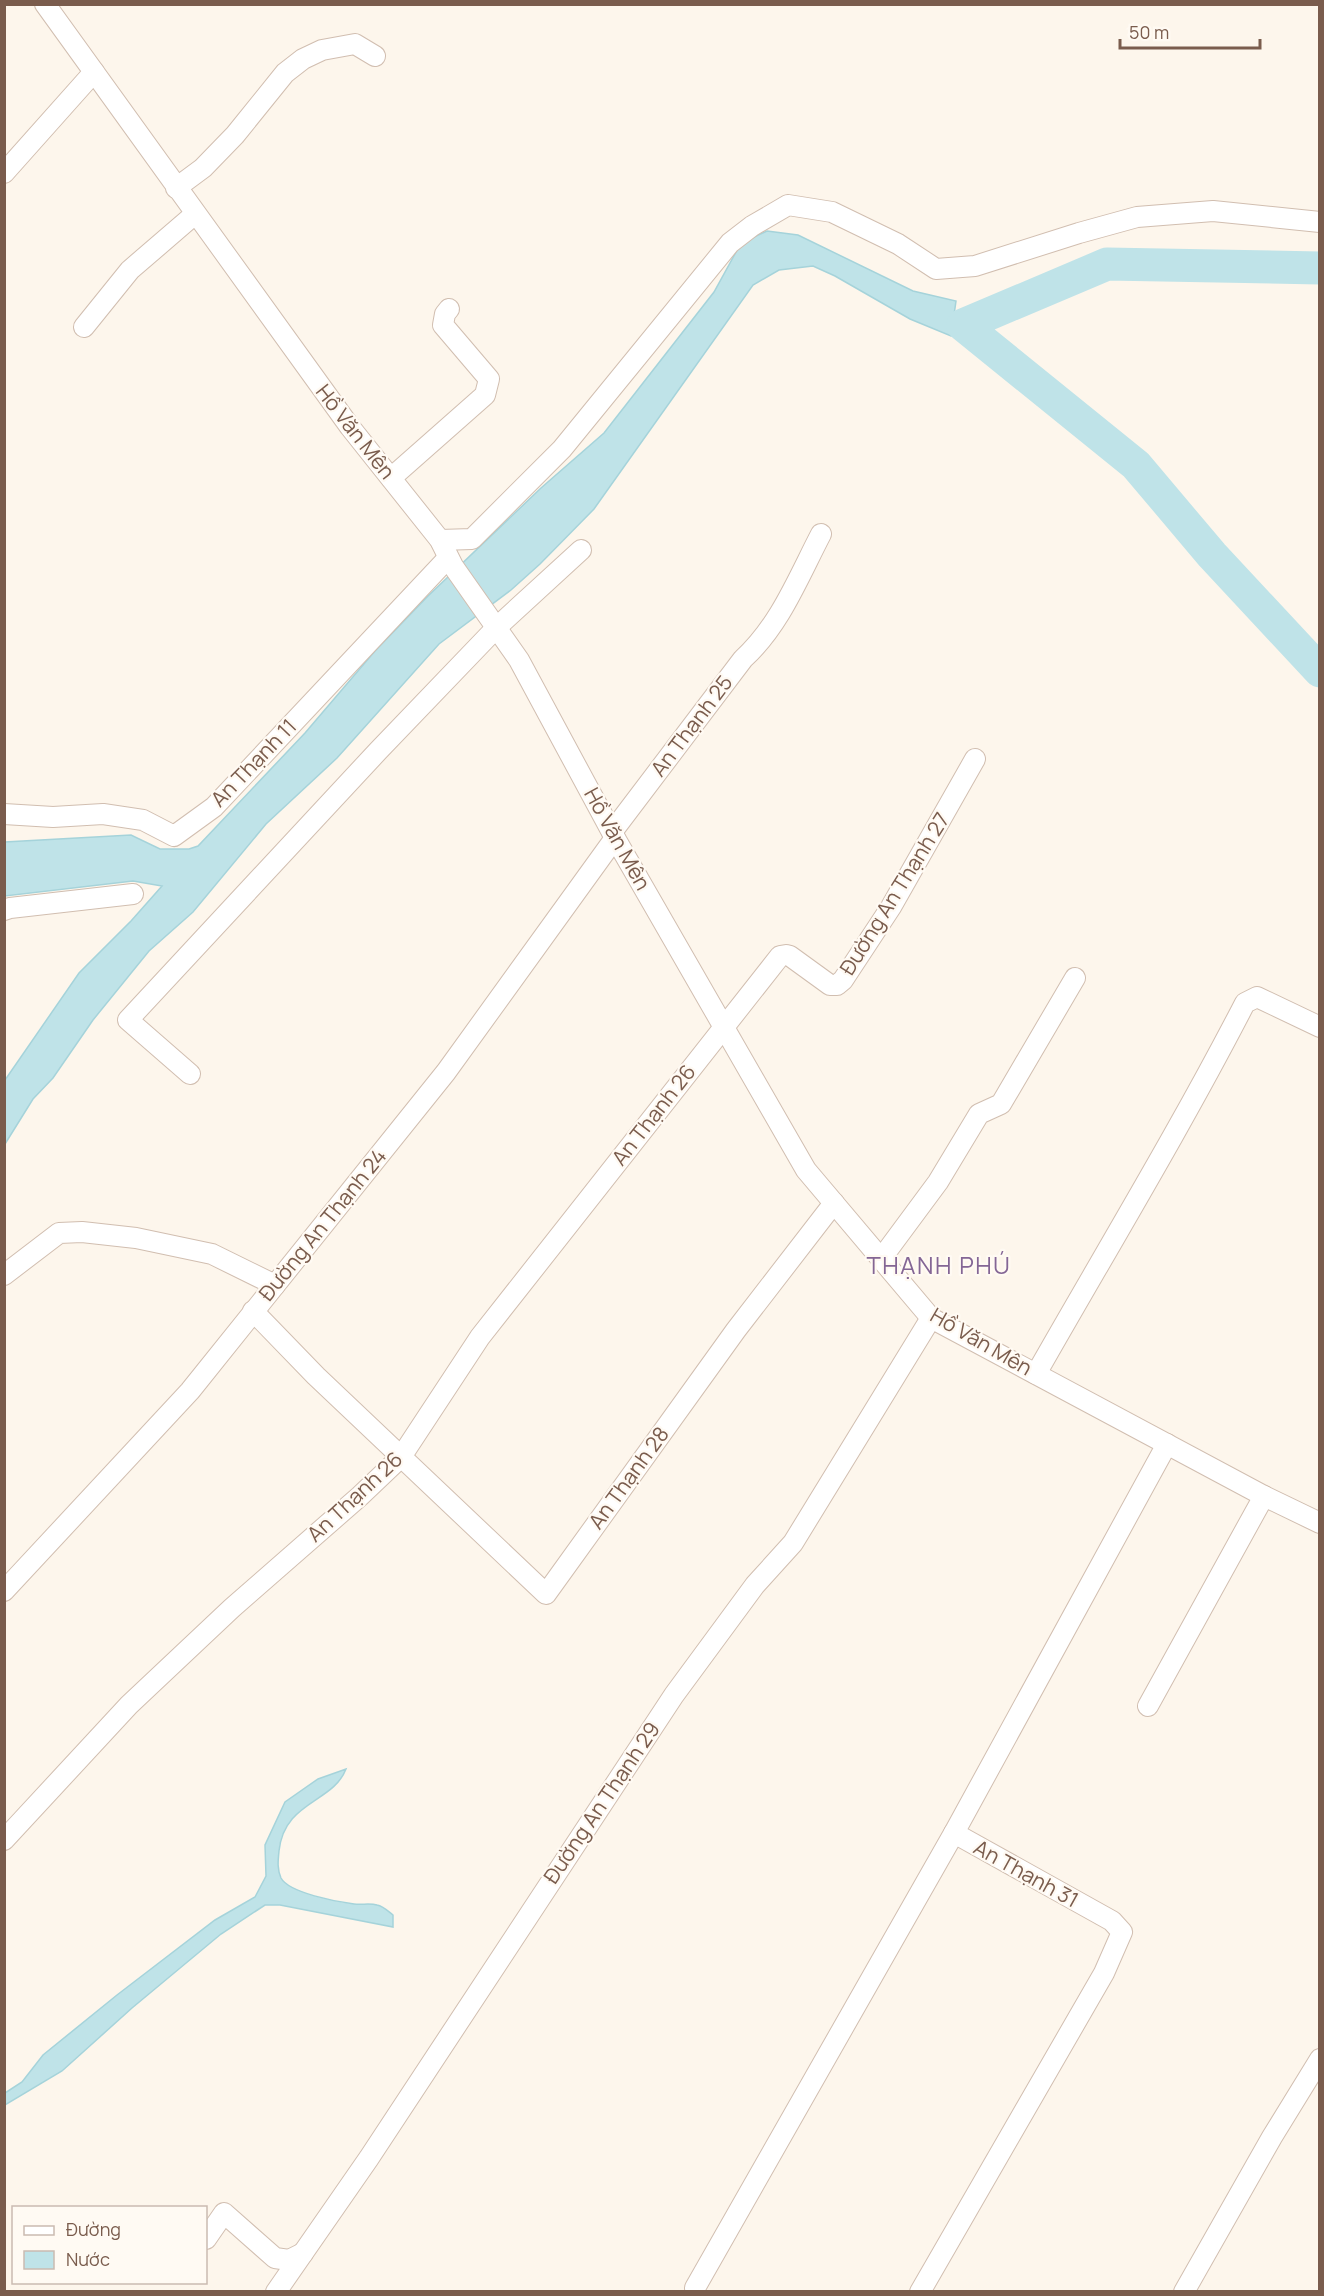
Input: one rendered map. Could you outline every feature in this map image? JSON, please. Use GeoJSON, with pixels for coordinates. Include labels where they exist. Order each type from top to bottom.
{"type":"FeatureCollection","features":[{"type":"Feature","properties":{"kind":"street","name":"Hồ Văn Mên"},"geometry":{"type":"LineString","coordinates":[[45,4],[350,427],[391,478],[447,555],[519,660],[614,835],[806,1170],[931,1318],[1264,1496],[1320,1523]]}},
{"type":"Feature","properties":{"kind":"street"},"geometry":{"type":"LineString","coordinates":[[176,188],[203,168],[235,135],[285,73],[303,59],[322,50],[355,44],[375,56]]}},
{"type":"Feature","properties":{"kind":"street"},"geometry":{"type":"LineString","coordinates":[[4,173],[94,72]]}},
{"type":"Feature","properties":{"kind":"street"},"geometry":{"type":"LineString","coordinates":[[447,555],[472,539],[562,449],[730,243],[752,226],[788,205],[832,212],[898,244],[936,269],[975,266],[1137,217],[1213,211],[1320,222]]}},
{"type":"Feature","properties":{"kind":"street"},"geometry":{"type":"LineString","coordinates":[[84,327],[130,270],[195,214]]}},
{"type":"Feature","properties":{"kind":"street"},"geometry":{"type":"LineString","coordinates":[[391,478],[485,395],[488,389],[489,379],[443,325],[448,309]]}},
{"type":"Feature","properties":{"kind":"street","name":"An Thạnh 25"},"geometry":{"type":"LineString","coordinates":[[614,835],[743,659],[760,643],[775,623],[821,534]]}},
{"type":"Feature","properties":{"kind":"street"},"geometry":{"type":"LineString","coordinates":[[190,1074],[128,1020],[378,751],[492,621],[581,550]]}},
{"type":"Feature","properties":{"kind":"street","name":"An Thạnh 11"},"geometry":{"type":"LineString","coordinates":[[4,814],[53,816],[104,814],[143,820],[174,836],[214,807],[447,555]]}},
{"type":"Feature","properties":{"kind":"street","name":"Đường An Thạnh 27"},"geometry":{"type":"LineString","coordinates":[[723,1026],[780,956],[790,957],[830,985],[837,985],[843,980],[891,907],[975,759]]}},
{"type":"Feature","properties":{"kind":"street","name":"Đường An Thạnh 24"},"geometry":{"type":"LineString","coordinates":[[4,1591],[190,1391],[446,1072],[614,835]]}},
{"type":"Feature","properties":{"kind":"street"},"geometry":{"type":"LineString","coordinates":[[4,910],[133,894]]}},
{"type":"Feature","properties":{"kind":"street"},"geometry":{"type":"LineString","coordinates":[[881,1259],[939,1182],[979,1114],[1001,1104],[1075,978]]}},
{"type":"Feature","properties":{"kind":"street"},"geometry":{"type":"LineString","coordinates":[[1036,1374],[1160,1160],[1245,1004],[1257,997],[1320,1027]]}},
{"type":"Feature","properties":{"kind":"street","name":"An Thạnh 26"},"geometry":{"type":"LineString","coordinates":[[4,1840],[129,1705],[232,1608],[401,1457],[480,1337],[723,1026]]}},
{"type":"Feature","properties":{"kind":"street","name":"An Thạnh 28"},"geometry":{"type":"LineString","coordinates":[[401,1457],[546,1594],[736,1330],[834,1203]]}},
{"type":"Feature","properties":{"kind":"street"},"geometry":{"type":"LineString","coordinates":[[4,1275],[59,1233],[82,1232],[136,1238],[212,1254],[275,1285]]}},
{"type":"Feature","properties":{"kind":"street"},"geometry":{"type":"LineString","coordinates":[[253,1311],[316,1376],[401,1457]]}},
{"type":"Feature","properties":{"kind":"street","name":"Đường An Thạnh 29"},"geometry":{"type":"LineString","coordinates":[[276,2292],[369,2158],[674,1695],[755,1585],[793,1544],[931,1318]]}},
{"type":"Feature","properties":{"kind":"street","name":"An Thạnh 31"},"geometry":{"type":"LineString","coordinates":[[920,2292],[1104,1973],[1122,1932],[1112,1921],[954,1833],[1167,1444]]}},
{"type":"Feature","properties":{"kind":"street"},"geometry":{"type":"LineString","coordinates":[[1148,1706],[1264,1496]]}},
{"type":"Feature","properties":{"kind":"street"},"geometry":{"type":"LineString","coordinates":[[695,2288],[954,1833]]}},
{"type":"Feature","properties":{"kind":"street"},"geometry":{"type":"LineString","coordinates":[[1184,2292],[1272,2137],[1320,2059]]}},
{"type":"Feature","properties":{"kind":"street"},"geometry":{"type":"LineString","coordinates":[[207,2238],[224,2213],[275,2258],[290,2260],[303,2253]]}},
{"type":"Feature","properties":{"kind":"water"},"geometry":{"type":"Polygon","coordinates":[[[767,231],[798,235],[913,291],[956,301],[951,336],[910,319],[813,266],[779,270],[753,285],[594,509],[511,590],[439,644],[337,758],[266,824],[193,912],[149,951],[93,1020],[53,1078],[33,1099],[5,1144],[5,1080],[79,973],[162,886],[133,881],[5,896],[5,842],[131,835],[160,849],[189,849],[198,846],[305,733],[375,651],[428,596],[541,488],[604,433],[714,292],[741,243],[767,231]]]}},
{"type":"Feature","properties":{"kind":"water"},"geometry":{"type":"Polygon","coordinates":[[[346,1769],[331,1789],[299,1812],[290,1822],[283,1835],[279,1851],[280,1875],[294,1888],[314,1896],[347,1903],[381,1906],[393,1915],[393,1927],[280,1905],[265,1905],[221,1934],[132,2008],[62,2071],[5,2105],[5,2093],[22,2082],[43,2055],[215,1920],[255,1897],[266,1876],[265,1845],[285,1802],[318,1779],[346,1769]]]}},
{"type":"Feature","properties":{"kind":"waterway"},"geometry":{"type":"LineString","coordinates":[[1320,268],[1107,264],[963,325],[1136,465],[1212,555],[1320,671]]}},
{"type":"Feature","properties":{"kind":"district","name":"THẠNH PHÚ"},"geometry":{"type":"Point","coordinates":[939,1266]}}]}
